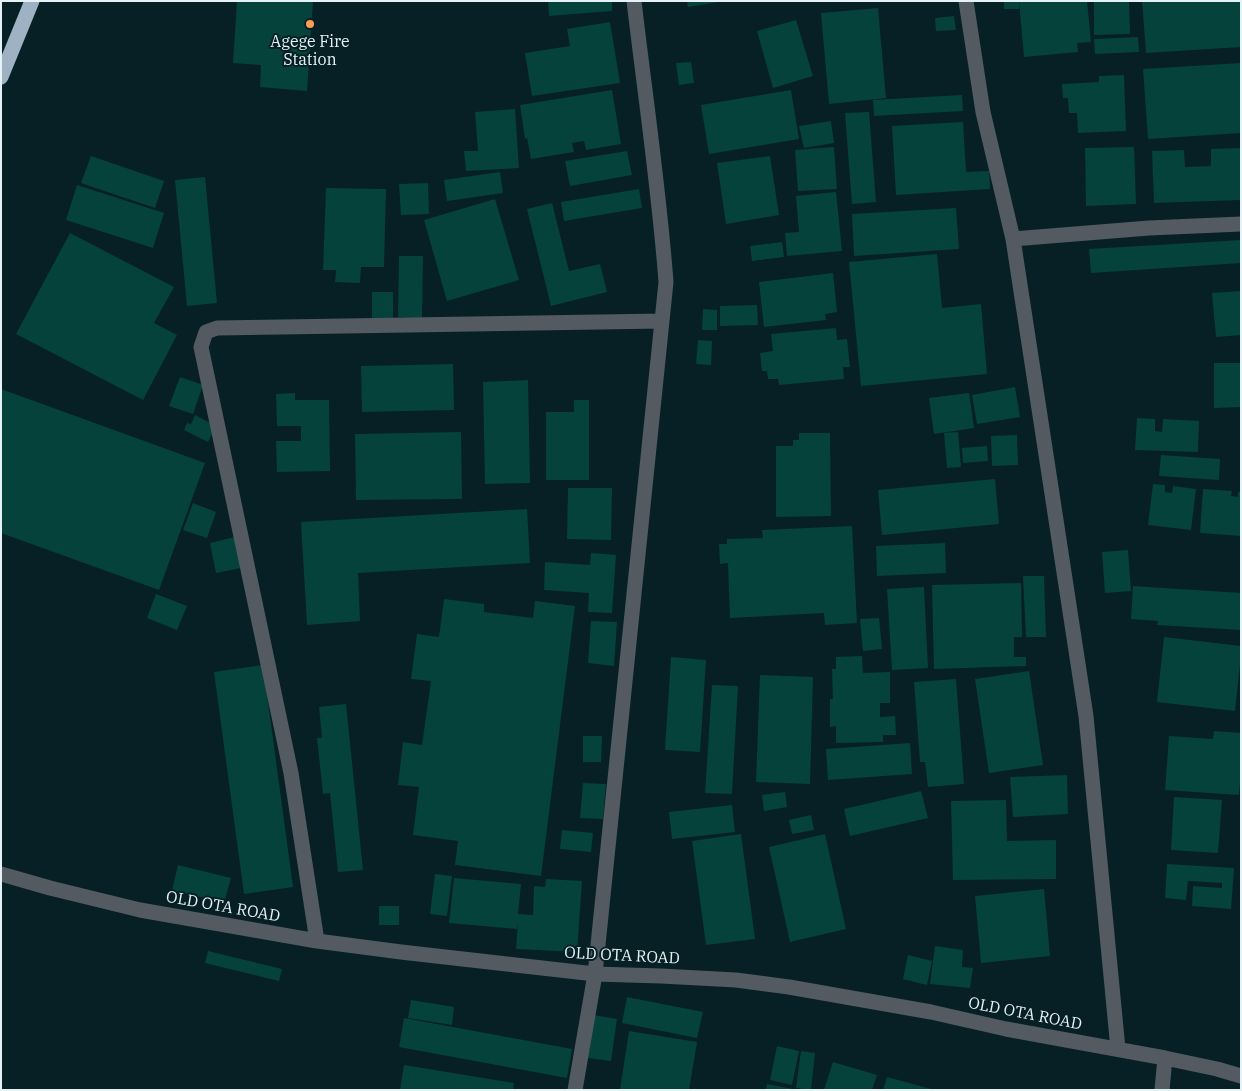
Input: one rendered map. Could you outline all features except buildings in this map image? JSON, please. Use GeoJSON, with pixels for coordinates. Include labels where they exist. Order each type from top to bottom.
{"type":"FeatureCollection","features":[{"type":"Feature","properties":{"kind":"highway"},"geometry":{"type":"LineString","coordinates":[[1,77],[32,1]]}},
{"type":"Feature","properties":{"kind":"street"},"geometry":{"type":"LineString","coordinates":[[575,1090],[595,974],[666,282],[663,242],[634,1]]}},
{"type":"Feature","properties":{"kind":"street"},"geometry":{"type":"LineString","coordinates":[[966,1],[983,112],[1013,239],[1086,716],[1118,1049]]}},
{"type":"Feature","properties":{"kind":"street"},"geometry":{"type":"LineString","coordinates":[[1013,239],[1149,228],[1241,224]]}},
{"type":"Feature","properties":{"kind":"street"},"geometry":{"type":"LineString","coordinates":[[317,941],[290,773],[201,347],[206,332],[217,328],[662,321]]}},
{"type":"Feature","properties":{"kind":"street","name":"OLD OTA ROAD"},"geometry":{"type":"LineString","coordinates":[[1,874],[140,910],[317,941],[595,974],[736,980],[789,987],[930,1012],[1006,1029],[1165,1058],[1241,1076]]}},
{"type":"Feature","properties":{"kind":"street"},"geometry":{"type":"LineString","coordinates":[[1162,1090],[1165,1058]]}},
{"type":"Feature","properties":{"kind":"place","name":"Agege Fire Station"},"geometry":{"type":"Point","coordinates":[310,24]}}]}
